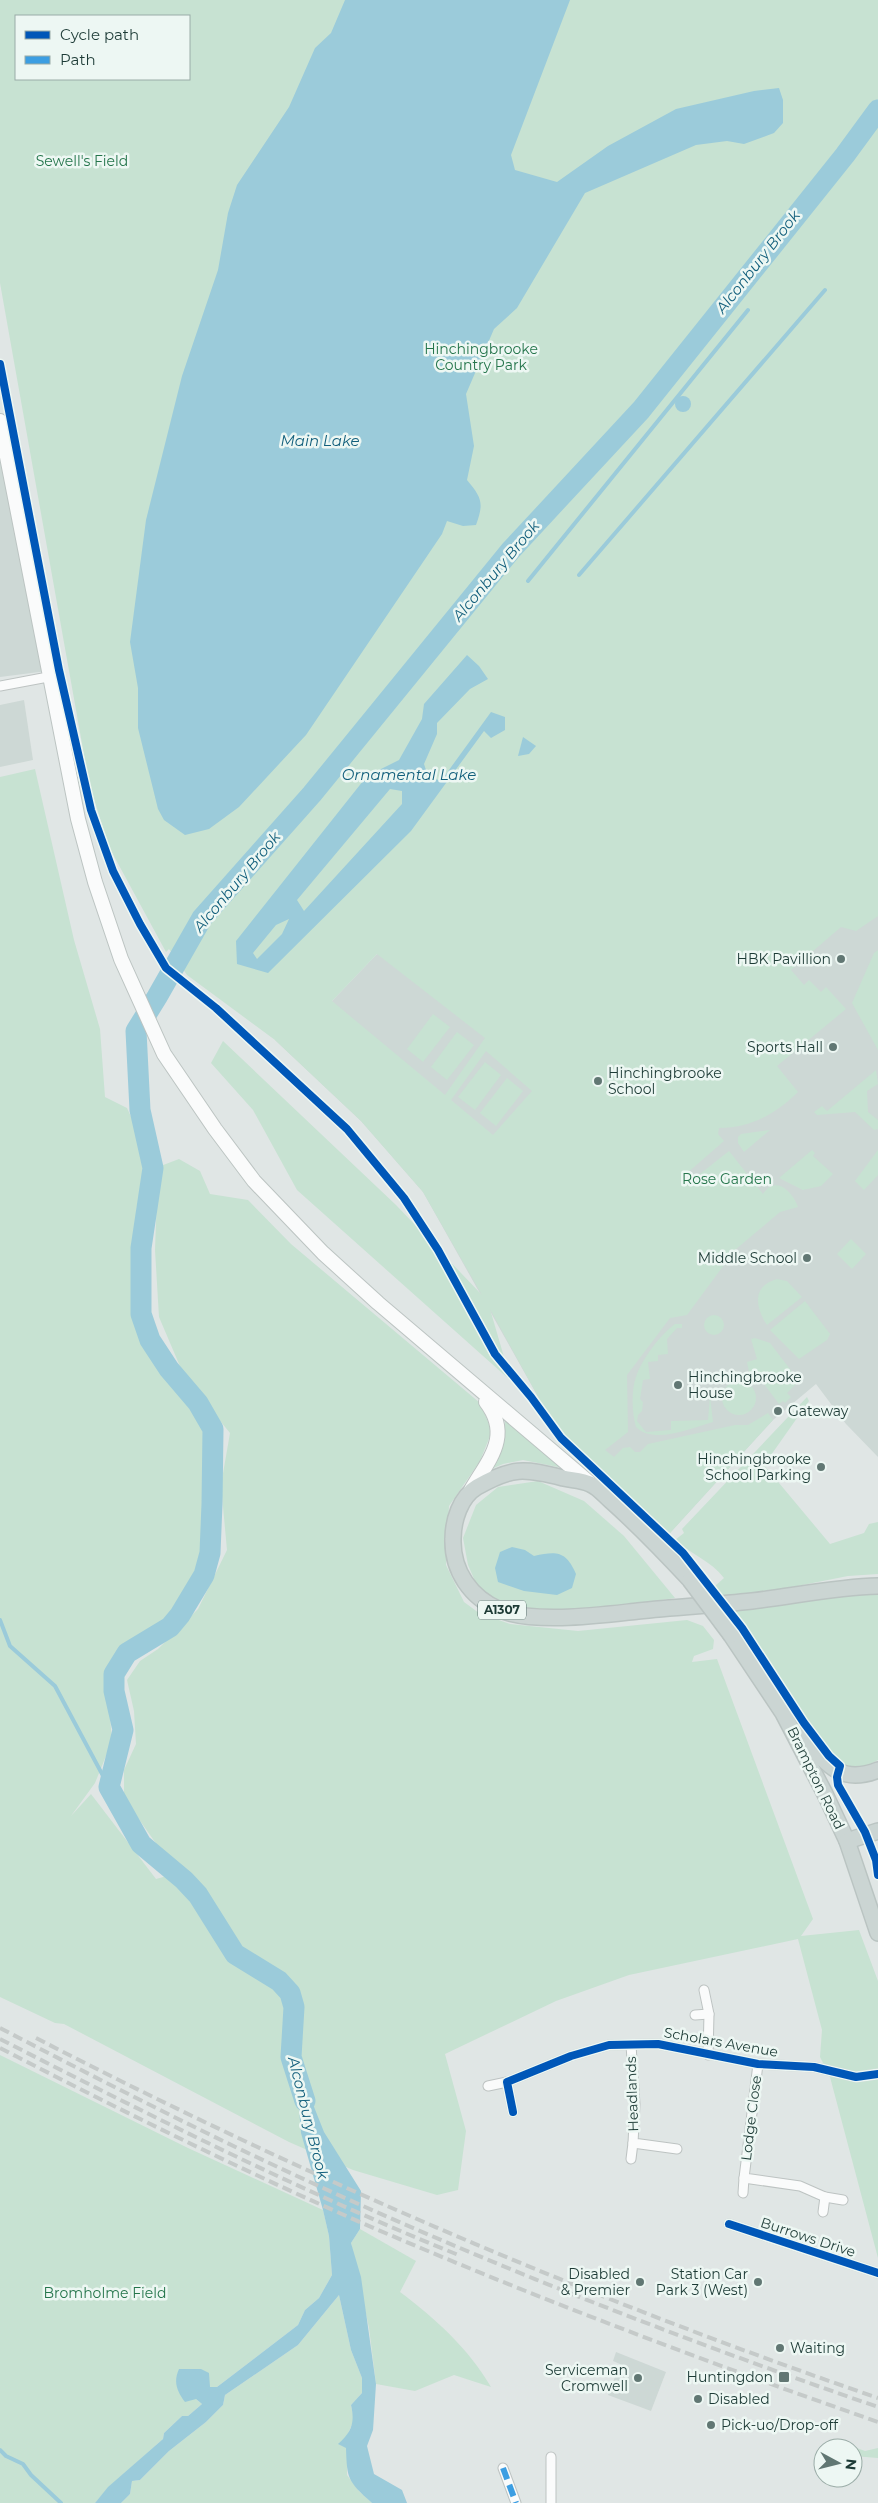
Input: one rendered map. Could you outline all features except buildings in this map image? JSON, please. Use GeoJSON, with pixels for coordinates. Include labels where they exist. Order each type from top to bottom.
{"type":"FeatureCollection","features":[{"type":"Feature","properties":{"kind":"main road"},"geometry":{"type":"LineString","coordinates":[[0,421],[48,677],[78,819],[94,882],[134,991],[164,1054],[214,1129],[254,1180],[278,1206],[364,1291],[474,1387],[591,1484]]}},
{"type":"Feature","properties":{"kind":"main road"},"geometry":{"type":"LineString","coordinates":[[471,1490],[499,1438],[498,1420],[474,1387]]}},
{"type":"Feature","properties":{"kind":"main road"},"geometry":{"type":"LineString","coordinates":[[471,1490],[500,1474],[528,1470],[591,1484]]}},
{"type":"Feature","properties":{"kind":"main road","name":"Brampton Road"},"geometry":{"type":"LineString","coordinates":[[591,1484],[646,1531],[690,1580],[731,1635],[783,1713],[847,1841],[878,1932]]}},
{"type":"Feature","properties":{"kind":"main road","name":"A1307"},"geometry":{"type":"LineString","coordinates":[[471,1490],[457,1514],[453,1530],[452,1547],[456,1564],[463,1579],[473,1592],[487,1603],[502,1610],[518,1614],[556,1616],[596,1615],[752,1601],[878,1586]]}},
{"type":"Feature","properties":{"kind":"main road"},"geometry":{"type":"LineString","coordinates":[[783,1713],[828,1766],[838,1772],[853,1776],[867,1775],[878,1770]]}},
{"type":"Feature","properties":{"kind":"main road"},"geometry":{"type":"LineString","coordinates":[[847,1841],[878,1831]]}},
{"type":"Feature","properties":{"kind":"street"},"geometry":{"type":"LineString","coordinates":[[0,686],[48,677]]}},
{"type":"Feature","properties":{"kind":"street","name":"Scholars Avenue"},"geometry":{"type":"LineString","coordinates":[[704,1990],[710,2014],[708,2055]]}},
{"type":"Feature","properties":{"kind":"street"},"geometry":{"type":"LineString","coordinates":[[695,2015],[710,2014]]}},
{"type":"Feature","properties":{"kind":"street","name":"Scholars Avenue"},"geometry":{"type":"LineString","coordinates":[[488,2086],[507,2082],[571,2056],[609,2045],[658,2044],[758,2064],[814,2068],[856,2077],[878,2074]]}},
{"type":"Feature","properties":{"kind":"street","name":"Headlands"},"geometry":{"type":"LineString","coordinates":[[630,2045],[635,2104],[631,2159]]}},
{"type":"Feature","properties":{"kind":"street","name":"Lodge Close"},"geometry":{"type":"LineString","coordinates":[[758,2064],[744,2178],[800,2186],[825,2197],[843,2200]]}},
{"type":"Feature","properties":{"kind":"street"},"geometry":{"type":"LineString","coordinates":[[507,2082],[513,2112]]}},
{"type":"Feature","properties":{"kind":"street","name":"Headlands"},"geometry":{"type":"LineString","coordinates":[[633,2143],[677,2148]]}},
{"type":"Feature","properties":{"kind":"street"},"geometry":{"type":"LineString","coordinates":[[743,2193],[744,2178]]}},
{"type":"Feature","properties":{"kind":"street"},"geometry":{"type":"LineString","coordinates":[[823,2212],[825,2197]]}},
{"type":"Feature","properties":{"kind":"street","name":"Burrows Drive"},"geometry":{"type":"LineString","coordinates":[[730,2224],[878,2273]]}},
{"type":"Feature","properties":{"kind":"street"},"geometry":{"type":"LineString","coordinates":[[551,2457],[551,2503]]}},
{"type":"Feature","properties":{"kind":"street"},"geometry":{"type":"LineString","coordinates":[[503,2468],[516,2503]]}},
{"type":"Feature","properties":{"kind":"shaded area"},"geometry":{"type":"Polygon","coordinates":[[[0,425],[47,671],[0,677],[0,425]]]}},
{"type":"Feature","properties":{"kind":"shaded area","name":"Hinchingbrooke School"},"geometry":{"type":"Polygon","coordinates":[[[878,552],[878,1457],[846,1424],[816,1384],[773,1420],[670,1533],[562,1434],[541,1402],[423,1192],[361,1121],[275,1040],[332,1001],[377,954],[878,552]]]}},
{"type":"Feature","properties":{"kind":"shaded area"},"geometry":{"type":"Polygon","coordinates":[[[24,700],[33,760],[0,767],[0,705],[24,700]]]}},
{"type":"Feature","properties":{"kind":"shaded area"},"geometry":{"type":"Polygon","coordinates":[[[616,2352],[666,2372],[651,2411],[608,2395],[620,2364],[613,2361],[616,2352]]]}},
{"type":"Feature","properties":{"kind":"green space","name":"Hinchingbrooke Country Park"},"geometry":{"type":"Polygon","coordinates":[[[0,0],[878,0],[878,916],[856,931],[841,927],[791,970],[804,985],[809,980],[821,992],[826,987],[846,1009],[777,1066],[798,1092],[781,1107],[762,1118],[741,1125],[719,1128],[718,1134],[724,1141],[686,1174],[691,1181],[729,1151],[763,1194],[771,1187],[781,1186],[792,1195],[798,1207],[780,1212],[735,1250],[687,1315],[670,1318],[627,1375],[628,1432],[605,1450],[614,1457],[623,1448],[630,1447],[635,1452],[640,1452],[648,1444],[735,1425],[748,1425],[768,1413],[773,1420],[670,1533],[562,1434],[541,1402],[490,1309],[511,1381],[297,1190],[253,1110],[211,1063],[223,1041],[396,1205],[482,1295],[423,1192],[361,1121],[275,1040],[187,975],[169,949],[166,952],[109,847],[89,783],[0,283],[0,0]],[[377,954],[332,1001],[445,1095],[485,1038],[377,954]],[[486,1051],[451,1100],[493,1135],[532,1091],[486,1051]]]}},
{"type":"Feature","properties":{"kind":"green space"},"geometry":{"type":"Polygon","coordinates":[[[35,769],[74,940],[100,1029],[105,1097],[127,1108],[133,1121],[146,1177],[137,1205],[134,1240],[137,1326],[147,1351],[206,1431],[204,1561],[169,1621],[121,1649],[107,1679],[112,1741],[95,1783],[71,1816],[91,1794],[156,1879],[181,1872],[162,1852],[124,1798],[124,1770],[136,1744],[134,1711],[127,1680],[140,1661],[158,1649],[198,1609],[227,1550],[221,1485],[230,1433],[185,1378],[159,1317],[155,1250],[158,1167],[179,1159],[200,1171],[210,1194],[248,1200],[291,1244],[480,1403],[492,1431],[480,1461],[449,1506],[446,1565],[464,1602],[479,1613],[510,1624],[578,1631],[687,1620],[703,1626],[714,1640],[713,1649],[694,1656],[692,1662],[717,1659],[813,1919],[801,1936],[859,1930],[878,1981],[878,2258],[830,2077],[820,2057],[822,2030],[798,1939],[629,1975],[556,2001],[445,2054],[466,2131],[458,2190],[437,2195],[353,2170],[289,2142],[64,2024],[55,2023],[0,1997],[0,777],[35,769]]]}},
{"type":"Feature","properties":{"kind":"green space"},"geometry":{"type":"Polygon","coordinates":[[[878,950],[878,1050],[852,1003],[874,953],[878,950]]]}},
{"type":"Feature","properties":{"kind":"green space"},"geometry":{"type":"Polygon","coordinates":[[[433,1014],[450,1027],[423,1062],[407,1049],[433,1014]]]}},
{"type":"Feature","properties":{"kind":"green space"},"geometry":{"type":"Polygon","coordinates":[[[457,1032],[474,1045],[447,1080],[431,1067],[457,1032]]]}},
{"type":"Feature","properties":{"kind":"green space"},"geometry":{"type":"Polygon","coordinates":[[[485,1062],[501,1075],[475,1110],[458,1097],[485,1062]]]}},
{"type":"Feature","properties":{"kind":"green space"},"geometry":{"type":"Polygon","coordinates":[[[876,1070],[878,1084],[867,1091],[868,1112],[878,1120],[878,1129],[874,1130],[855,1112],[817,1115],[814,1112],[822,1106],[827,1111],[876,1070]]]}},
{"type":"Feature","properties":{"kind":"green space"},"geometry":{"type":"Polygon","coordinates":[[[507,1078],[523,1091],[496,1126],[480,1113],[507,1078]]]}},
{"type":"Feature","properties":{"kind":"green space"},"geometry":{"type":"Polygon","coordinates":[[[770,1130],[744,1152],[738,1143],[738,1137],[741,1134],[770,1130]]]}},
{"type":"Feature","properties":{"kind":"green space"},"geometry":{"type":"Polygon","coordinates":[[[812,1150],[815,1153],[813,1156],[833,1174],[821,1186],[803,1190],[779,1178],[812,1150]]]}},
{"type":"Feature","properties":{"kind":"green space"},"geometry":{"type":"Polygon","coordinates":[[[878,1150],[878,1175],[864,1190],[855,1181],[878,1150]]]}},
{"type":"Feature","properties":{"kind":"green space"},"geometry":{"type":"Polygon","coordinates":[[[851,1239],[866,1254],[852,1269],[837,1254],[851,1239]]]}},
{"type":"Feature","properties":{"kind":"green space"},"geometry":{"type":"Polygon","coordinates":[[[777,1279],[787,1281],[802,1297],[767,1325],[760,1311],[758,1298],[763,1287],[777,1279]]]}},
{"type":"Feature","properties":{"kind":"green space"},"geometry":{"type":"Polygon","coordinates":[[[805,1301],[830,1334],[827,1340],[799,1359],[770,1330],[805,1301]]]}},
{"type":"Feature","properties":{"kind":"green space"},"geometry":{"type":"Polygon","coordinates":[[[714,1315],[721,1318],[724,1325],[721,1332],[714,1335],[707,1332],[704,1325],[707,1318],[714,1315]]]}},
{"type":"Feature","properties":{"kind":"green space"},"geometry":{"type":"Polygon","coordinates":[[[675,1324],[682,1324],[682,1328],[677,1328],[667,1339],[668,1354],[658,1355],[658,1361],[648,1362],[650,1379],[643,1380],[640,1399],[643,1402],[642,1411],[638,1415],[637,1421],[646,1432],[671,1430],[671,1421],[708,1420],[710,1396],[713,1422],[673,1434],[653,1435],[644,1432],[636,1427],[633,1402],[634,1382],[652,1348],[663,1334],[675,1324]]]}},
{"type":"Feature","properties":{"kind":"green space"},"geometry":{"type":"Polygon","coordinates":[[[755,1338],[770,1343],[799,1381],[787,1393],[791,1397],[785,1403],[783,1401],[779,1404],[757,1376],[750,1376],[747,1362],[757,1359],[751,1339],[755,1338]]]}},
{"type":"Feature","properties":{"kind":"green space"},"geometry":{"type":"Polygon","coordinates":[[[739,1381],[746,1382],[751,1386],[755,1391],[755,1405],[751,1410],[746,1414],[739,1415],[732,1414],[727,1410],[723,1405],[722,1398],[723,1391],[727,1386],[732,1382],[739,1381]]]}},
{"type":"Feature","properties":{"kind":"green space"},"geometry":{"type":"Polygon","coordinates":[[[807,1397],[809,1401],[764,1465],[830,1544],[864,1533],[869,1524],[878,1522],[878,1574],[848,1576],[726,1600],[715,1586],[724,1578],[719,1572],[675,1540],[684,1533],[682,1529],[807,1397]]]}},
{"type":"Feature","properties":{"kind":"green space"},"geometry":{"type":"Polygon","coordinates":[[[505,1418],[563,1468],[523,1460],[503,1464],[489,1470],[505,1436],[505,1418]]]}},
{"type":"Feature","properties":{"kind":"green space"},"geometry":{"type":"Polygon","coordinates":[[[538,1481],[584,1501],[624,1536],[675,1598],[606,1608],[561,1611],[512,1609],[478,1588],[468,1565],[463,1538],[476,1505],[498,1487],[538,1481]]]}},
{"type":"Feature","properties":{"kind":"green space"},"geometry":{"type":"Polygon","coordinates":[[[878,1590],[878,1760],[864,1767],[846,1767],[821,1740],[734,1609],[878,1590]]]}},
{"type":"Feature","properties":{"kind":"green space","name":"Bromholme Field"},"geometry":{"type":"Polygon","coordinates":[[[0,2055],[188,2148],[323,2210],[329,2236],[332,2275],[319,2298],[305,2310],[298,2325],[217,2387],[196,2399],[202,2404],[188,2416],[182,2416],[164,2433],[163,2439],[109,2487],[95,2503],[0,2503],[0,2055]]]}},
{"type":"Feature","properties":{"kind":"green space"},"geometry":{"type":"Polygon","coordinates":[[[360,2229],[416,2261],[400,2292],[426,2313],[462,2347],[491,2387],[454,2375],[415,2391],[376,2384],[369,2328],[351,2243],[360,2229]]]}},
{"type":"Feature","properties":{"kind":"green space"},"geometry":{"type":"Polygon","coordinates":[[[339,2295],[351,2350],[362,2378],[362,2393],[351,2405],[354,2420],[347,2436],[347,2475],[359,2491],[372,2503],[121,2503],[130,2494],[132,2481],[140,2480],[169,2451],[206,2422],[223,2405],[225,2395],[298,2345],[339,2295]]]}},
{"type":"Feature","properties":{"kind":"green space"},"geometry":{"type":"Polygon","coordinates":[[[878,2448],[878,2458],[863,2457],[863,2450],[878,2448]]]}},
{"type":"Feature","properties":{"kind":"water","name":"Main Lake"},"geometry":{"type":"Polygon","coordinates":[[[345,0],[570,0],[511,155],[515,170],[557,182],[608,146],[676,109],[754,91],[779,88],[783,100],[783,123],[774,133],[744,144],[727,141],[696,145],[585,193],[517,308],[494,329],[466,394],[474,446],[467,480],[479,496],[481,506],[476,525],[463,526],[447,521],[442,534],[306,735],[239,807],[209,829],[185,835],[164,820],[158,809],[138,728],[138,688],[130,642],[146,520],[182,376],[218,270],[228,213],[237,185],[289,107],[315,48],[331,33],[345,0]]]}},
{"type":"Feature","properties":{"kind":"water"},"geometry":{"type":"Polygon","coordinates":[[[683,396],[689,398],[691,404],[689,410],[683,412],[677,410],[675,404],[677,398],[683,396]]]}},
{"type":"Feature","properties":{"kind":"water","name":"Ornamental Lake"},"geometry":{"type":"Polygon","coordinates":[[[467,655],[479,666],[488,679],[470,689],[437,723],[437,734],[424,764],[428,776],[441,781],[491,712],[505,717],[505,730],[491,738],[484,731],[411,831],[268,973],[237,964],[236,941],[367,776],[399,760],[422,719],[424,704],[467,655]],[[390,789],[297,900],[304,911],[402,804],[402,791],[390,789]],[[289,919],[276,925],[253,953],[257,959],[282,934],[289,919]]]}},
{"type":"Feature","properties":{"kind":"water"},"geometry":{"type":"Polygon","coordinates":[[[523,737],[536,746],[529,754],[518,756],[523,737]]]}},
{"type":"Feature","properties":{"kind":"water"},"geometry":{"type":"Polygon","coordinates":[[[512,1547],[525,1550],[534,1556],[549,1553],[560,1554],[572,1566],[576,1574],[572,1588],[557,1595],[524,1591],[498,1582],[495,1568],[500,1552],[512,1547]]]}},
{"type":"Feature","properties":{"kind":"water"},"geometry":{"type":"Polygon","coordinates":[[[295,2059],[324,2132],[361,2191],[360,2229],[351,2243],[361,2277],[376,2384],[373,2430],[367,2446],[374,2474],[402,2490],[407,2503],[372,2503],[358,2490],[350,2479],[346,2448],[338,2444],[351,2426],[353,2417],[351,2405],[362,2393],[362,2378],[351,2350],[339,2295],[298,2345],[225,2395],[223,2405],[206,2422],[169,2451],[140,2480],[132,2481],[130,2494],[121,2503],[95,2503],[108,2487],[163,2439],[164,2433],[182,2416],[188,2416],[202,2404],[196,2399],[185,2402],[182,2398],[176,2382],[179,2369],[201,2369],[209,2373],[210,2387],[217,2387],[298,2325],[305,2310],[319,2298],[332,2275],[329,2236],[301,2133],[295,2059]]]}},
{"type":"Feature","properties":{"kind":"waterway","name":"Alconbury Brook"},"geometry":{"type":"LineString","coordinates":[[305,2101],[291,2057],[294,2007],[290,1993],[279,1981],[235,1954],[198,1895],[184,1880],[141,1844],[109,1787],[123,1730],[114,1691],[114,1674],[127,1653],[170,1627],[180,1615],[204,1575],[210,1553],[212,1504],[213,1429],[198,1403],[169,1369],[150,1340],[141,1314],[141,1248],[153,1168],[140,1110],[136,1031],[202,918],[312,794],[511,550],[641,410],[845,155],[878,110]]}},
{"type":"Feature","properties":{"kind":"waterway"},"geometry":{"type":"LineString","coordinates":[[579,575],[825,290]]}},
{"type":"Feature","properties":{"kind":"waterway"},"geometry":{"type":"LineString","coordinates":[[528,581],[748,310]]}},
{"type":"Feature","properties":{"kind":"waterway"},"geometry":{"type":"LineString","coordinates":[[0,1620],[10,1646],[55,1686],[109,1787]]}},
{"type":"Feature","properties":{"kind":"waterway"},"geometry":{"type":"LineString","coordinates":[[0,2450],[6,2456],[23,2464],[31,2475],[61,2503]]}},
{"type":"Feature","properties":{"kind":"railway"},"geometry":{"type":"LineString","coordinates":[[0,2028],[232,2145],[450,2244],[591,2302],[734,2356],[878,2407]]}},
{"type":"Feature","properties":{"kind":"railway"},"geometry":{"type":"LineString","coordinates":[[36,2038],[242,2140],[450,2233],[662,2319],[769,2360],[878,2398]]}},
{"type":"Feature","properties":{"kind":"railway"},"geometry":{"type":"LineString","coordinates":[[0,2039],[171,2125],[286,2180],[461,2256]]}},
{"type":"Feature","properties":{"kind":"railway"},"geometry":{"type":"LineString","coordinates":[[0,2048],[187,2142],[281,2187],[376,2229],[500,2281],[626,2330],[878,2422]]}},
{"type":"Feature","properties":{"kind":"marked path"},"geometry":{"type":"LineString","coordinates":[[503,2468],[516,2503]]}},
{"type":"Feature","properties":{"kind":"cycle path"},"geometry":{"type":"LineString","coordinates":[[0,364],[59,670],[91,810],[113,871],[140,924],[166,968],[216,1008],[347,1129],[404,1198],[438,1250],[495,1354],[531,1397],[561,1438],[683,1553],[742,1628],[804,1723],[829,1756],[840,1766],[837,1777],[838,1785],[865,1832],[876,1860],[878,1875]]}},
{"type":"Feature","properties":{"kind":"cycle path"},"geometry":{"type":"LineString","coordinates":[[513,2112],[507,2082],[571,2056],[609,2045],[658,2044],[758,2064],[814,2067],[856,2077],[878,2074]]}},
{"type":"Feature","properties":{"kind":"cycle path"},"geometry":{"type":"LineString","coordinates":[[729,2224],[878,2273]]}},
{"type":"Feature","properties":{"kind":"place","name":"HBK Pavillion"},"geometry":{"type":"Point","coordinates":[841,959]}},
{"type":"Feature","properties":{"kind":"place","name":"Sports Hall"},"geometry":{"type":"Point","coordinates":[833,1047]}},
{"type":"Feature","properties":{"kind":"place","name":"Hinchingbrooke School"},"geometry":{"type":"Point","coordinates":[598,1081]}},
{"type":"Feature","properties":{"kind":"place","name":"Middle School"},"geometry":{"type":"Point","coordinates":[807,1258]}},
{"type":"Feature","properties":{"kind":"place","name":"Hinchingbrooke House"},"geometry":{"type":"Point","coordinates":[678,1385]}},
{"type":"Feature","properties":{"kind":"place","name":"Gateway"},"geometry":{"type":"Point","coordinates":[778,1411]}},
{"type":"Feature","properties":{"kind":"place","name":"Hinchingbrooke School Parking"},"geometry":{"type":"Point","coordinates":[821,1467]}},
{"type":"Feature","properties":{"kind":"place","name":"Disabled & Premier"},"geometry":{"type":"Point","coordinates":[640,2282]}},
{"type":"Feature","properties":{"kind":"place","name":"Station Car Park 3 (West)"},"geometry":{"type":"Point","coordinates":[758,2282]}},
{"type":"Feature","properties":{"kind":"place","name":"Waiting"},"geometry":{"type":"Point","coordinates":[780,2348]}},
{"type":"Feature","properties":{"kind":"place","name":"Huntingdon"},"geometry":{"type":"Point","coordinates":[784,2377]}},
{"type":"Feature","properties":{"kind":"place","name":"Serviceman Cromwell"},"geometry":{"type":"Point","coordinates":[638,2378]}},
{"type":"Feature","properties":{"kind":"place","name":"Disabled"},"geometry":{"type":"Point","coordinates":[698,2399]}},
{"type":"Feature","properties":{"kind":"place","name":"Pick-uo/Drop-off"},"geometry":{"type":"Point","coordinates":[711,2425]}},
{"type":"Feature","properties":{"kind":"park label","name":"Sewell's Field"},"geometry":{"type":"Point","coordinates":[82,161]}},
{"type":"Feature","properties":{"kind":"park label","name":"Rose Garden"},"geometry":{"type":"Point","coordinates":[727,1179]}}]}
